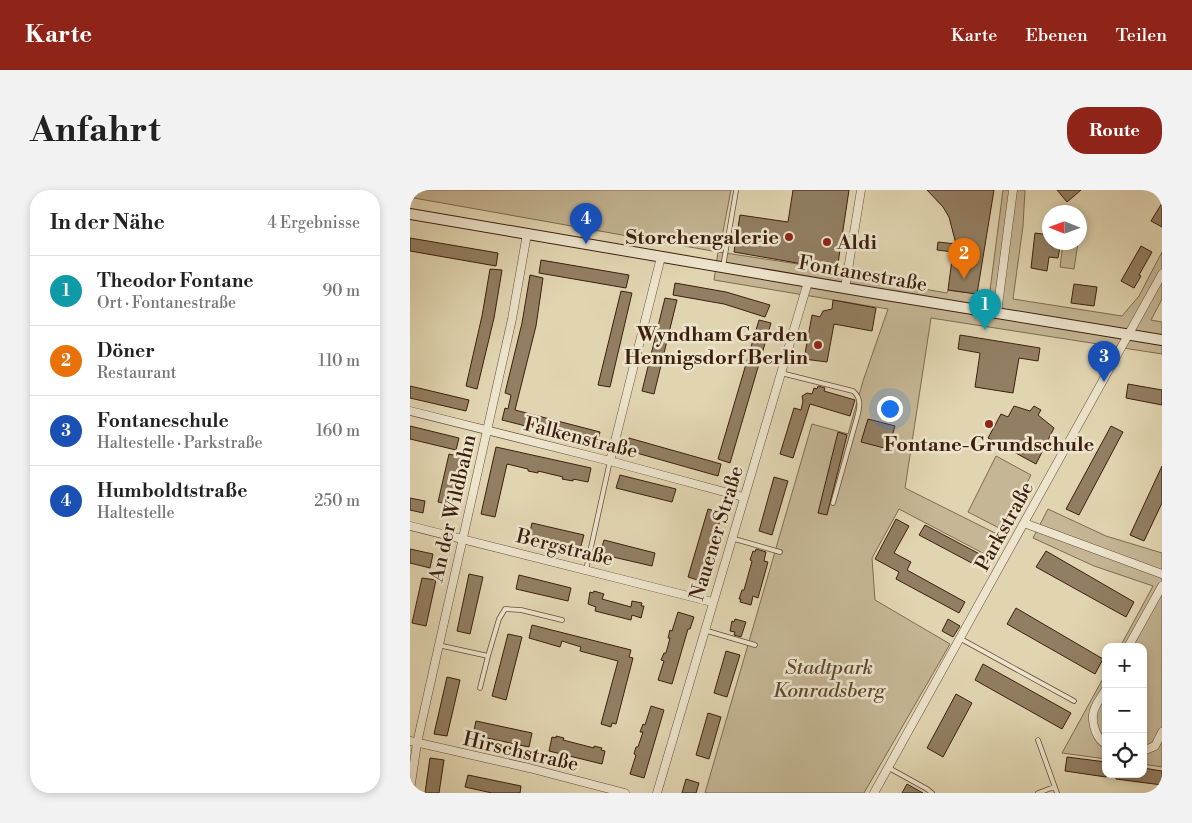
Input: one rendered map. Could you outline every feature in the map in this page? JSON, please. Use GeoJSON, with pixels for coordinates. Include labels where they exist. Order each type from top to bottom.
{"type":"FeatureCollection","features":[{"type":"Feature","properties":{"kind":"street"},"geometry":{"type":"LineString","coordinates":[[845,288],[861,190]]}},
{"type":"Feature","properties":{"kind":"street"},"geometry":{"type":"LineString","coordinates":[[997,313],[1013,190]]}},
{"type":"Feature","properties":{"kind":"street","name":"Fontanestraße"},"geometry":{"type":"LineString","coordinates":[[410,214],[1162,340]]}},
{"type":"Feature","properties":{"kind":"street","name":"An der Wildbahn"},"geometry":{"type":"LineString","coordinates":[[410,790],[413,742],[438,645],[512,319],[527,234]]}},
{"type":"Feature","properties":{"kind":"street"},"geometry":{"type":"LineString","coordinates":[[610,461],[661,257]]}},
{"type":"Feature","properties":{"kind":"street","name":"Parkstraße"},"geometry":{"type":"LineString","coordinates":[[874,793],[1162,274]]}},
{"type":"Feature","properties":{"kind":"street","name":"Nauener Straße"},"geometry":{"type":"LineString","coordinates":[[657,793],[808,282]]}},
{"type":"Feature","properties":{"kind":"street","name":"Falkenstraße"},"geometry":{"type":"LineString","coordinates":[[410,411],[610,461],[743,497]]}},
{"type":"Feature","properties":{"kind":"street"},"geometry":{"type":"LineString","coordinates":[[1024,523],[1162,574]]}},
{"type":"Feature","properties":{"kind":"street","name":"Bergstraße"},"geometry":{"type":"LineString","coordinates":[[410,526],[712,602]]}},
{"type":"Feature","properties":{"kind":"street"},"geometry":{"type":"LineString","coordinates":[[1130,643],[1162,586]]}},
{"type":"Feature","properties":{"kind":"street"},"geometry":{"type":"LineString","coordinates":[[1102,696],[1092,714],[1095,730],[1102,741]]}},
{"type":"Feature","properties":{"kind":"street"},"geometry":{"type":"LineString","coordinates":[[1147,749],[1156,746],[1162,732]]}},
{"type":"Feature","properties":{"kind":"street","name":"Hirschstraße"},"geometry":{"type":"LineString","coordinates":[[413,742],[529,768],[625,793]]}},
{"type":"Feature","properties":{"kind":"lane"},"geometry":{"type":"LineString","coordinates":[[723,267],[736,191]]}},
{"type":"Feature","properties":{"kind":"lane"},"geometry":{"type":"LineString","coordinates":[[781,373],[853,391],[859,398],[857,415],[833,503]]}},
{"type":"Feature","properties":{"kind":"lane"},"geometry":{"type":"LineString","coordinates":[[586,570],[610,461]]}},
{"type":"Feature","properties":{"kind":"lane"},"geometry":{"type":"LineString","coordinates":[[731,538],[780,552]]}},
{"type":"Feature","properties":{"kind":"lane"},"geometry":{"type":"LineString","coordinates":[[480,688],[499,619],[505,609],[521,610],[562,620]]}},
{"type":"Feature","properties":{"kind":"lane"},"geometry":{"type":"LineString","coordinates":[[704,630],[755,645]]}},
{"type":"Feature","properties":{"kind":"lane"},"geometry":{"type":"LineString","coordinates":[[961,639],[1074,701]]}},
{"type":"Feature","properties":{"kind":"lane"},"geometry":{"type":"LineString","coordinates":[[438,645],[488,656]]}},
{"type":"Feature","properties":{"kind":"lane"},"geometry":{"type":"LineString","coordinates":[[1038,740],[1057,793]]}},
{"type":"Feature","properties":{"kind":"lane"},"geometry":{"type":"LineString","coordinates":[[888,768],[932,793]]}},
{"type":"Feature","properties":{"kind":"lane"},"geometry":{"type":"LineString","coordinates":[[1038,793],[1054,788]]}},
{"type":"Feature","properties":{"kind":"green space","name":"Stadtpark Konradsberg"},"geometry":{"type":"Polygon","coordinates":[[[416,190],[731,190],[719,252],[837,270],[837,274],[947,293],[948,290],[977,294],[989,298],[1003,190],[1025,190],[1023,226],[1013,299],[1122,316],[1139,296],[1162,252],[1162,299],[1151,320],[1162,322],[1162,354],[931,318],[905,488],[1005,538],[994,559],[899,509],[872,558],[875,600],[950,644],[864,793],[705,793],[812,424],[848,434],[863,381],[888,309],[714,280],[718,252],[414,198],[416,190]]]}},
{"type":"Feature","properties":{"kind":"green space"},"geometry":{"type":"Polygon","coordinates":[[[1062,250],[1077,250],[1074,269],[1060,267],[1062,250]]]}},
{"type":"Feature","properties":{"kind":"green space"},"geometry":{"type":"Polygon","coordinates":[[[996,456],[1031,475],[1003,530],[968,512],[996,456]]]}},
{"type":"Feature","properties":{"kind":"green space"},"geometry":{"type":"Polygon","coordinates":[[[1048,509],[1106,536],[1162,553],[1162,767],[1147,765],[1147,643],[1122,643],[1153,586],[1094,566],[1033,538],[1048,509]]]}},
{"type":"Feature","properties":{"kind":"green space"},"geometry":{"type":"Polygon","coordinates":[[[1102,680],[1102,758],[1062,753],[1102,680]]]}},
{"type":"Feature","properties":{"kind":"building","name":"Storchengalerie"},"geometry":{"type":"Polygon","coordinates":[[[793,190],[849,190],[837,270],[734,252],[740,215],[788,222],[793,190]]]}},
{"type":"Feature","properties":{"kind":"building"},"geometry":{"type":"Polygon","coordinates":[[[927,190],[994,190],[977,294],[948,290],[953,252],[937,250],[938,242],[956,244],[949,217],[943,207],[927,190]]]}},
{"type":"Feature","properties":{"kind":"building"},"geometry":{"type":"Polygon","coordinates":[[[1057,190],[1081,190],[1067,202],[1057,190]]]}},
{"type":"Feature","properties":{"kind":"building"},"geometry":{"type":"Polygon","coordinates":[[[1162,203],[1162,227],[1151,221],[1162,203]]]}},
{"type":"Feature","properties":{"kind":"building"},"geometry":{"type":"Polygon","coordinates":[[[1035,233],[1042,234],[1042,250],[1059,250],[1058,258],[1049,257],[1047,271],[1031,268],[1035,233]]]}},
{"type":"Feature","properties":{"kind":"building"},"geometry":{"type":"Polygon","coordinates":[[[410,238],[498,253],[496,266],[410,251],[410,238]]]}},
{"type":"Feature","properties":{"kind":"building"},"geometry":{"type":"Polygon","coordinates":[[[1141,246],[1152,252],[1134,288],[1121,281],[1141,246]]]}},
{"type":"Feature","properties":{"kind":"building"},"geometry":{"type":"Polygon","coordinates":[[[541,260],[629,275],[626,288],[539,273],[541,260]]]}},
{"type":"Feature","properties":{"kind":"building"},"geometry":{"type":"Polygon","coordinates":[[[490,269],[502,270],[494,318],[477,389],[466,386],[482,316],[490,269]]]}},
{"type":"Feature","properties":{"kind":"building"},"geometry":{"type":"Polygon","coordinates":[[[530,275],[543,278],[536,326],[515,410],[600,432],[597,444],[502,420],[505,408],[508,409],[511,395],[505,393],[522,323],[530,275]]]}},
{"type":"Feature","properties":{"kind":"building"},"geometry":{"type":"Polygon","coordinates":[[[675,283],[726,292],[770,305],[765,317],[724,304],[673,295],[675,283]]]}},
{"type":"Feature","properties":{"kind":"building"},"geometry":{"type":"Polygon","coordinates":[[[1074,284],[1097,287],[1094,306],[1071,303],[1074,284]]]}},
{"type":"Feature","properties":{"kind":"building"},"geometry":{"type":"Polygon","coordinates":[[[621,291],[632,293],[610,387],[598,385],[621,291]]]}},
{"type":"Feature","properties":{"kind":"building"},"geometry":{"type":"Polygon","coordinates":[[[665,298],[677,300],[654,394],[642,391],[665,298]]]}},
{"type":"Feature","properties":{"kind":"building","name":"Wyndham Garden Hennigsdorf Berlin"},"geometry":{"type":"Polygon","coordinates":[[[833,300],[876,308],[872,331],[834,324],[827,362],[804,359],[812,315],[820,317],[823,311],[832,309],[833,300]]]}},
{"type":"Feature","properties":{"kind":"building"},"geometry":{"type":"Polygon","coordinates":[[[759,320],[771,323],[730,463],[718,459],[759,320]]]}},
{"type":"Feature","properties":{"kind":"building"},"geometry":{"type":"Polygon","coordinates":[[[960,335],[1040,348],[1038,361],[1019,358],[1013,393],[975,387],[980,353],[958,349],[960,335]]]}},
{"type":"Feature","properties":{"kind":"building"},"geometry":{"type":"Polygon","coordinates":[[[1128,384],[1162,390],[1162,405],[1126,398],[1128,384]]]}},
{"type":"Feature","properties":{"kind":"building"},"geometry":{"type":"Polygon","coordinates":[[[410,386],[469,400],[466,411],[410,398],[410,386]]]}},
{"type":"Feature","properties":{"kind":"building"},"geometry":{"type":"Polygon","coordinates":[[[818,386],[825,388],[824,391],[855,400],[850,416],[810,404],[793,458],[780,454],[794,408],[801,410],[802,396],[807,393],[812,394],[814,388],[817,389],[818,386]]]}},
{"type":"Feature","properties":{"kind":"building"},"geometry":{"type":"Polygon","coordinates":[[[1014,406],[1030,411],[1034,406],[1041,410],[1038,415],[1054,428],[1036,464],[988,438],[1001,414],[1008,417],[1014,406]]]}},
{"type":"Feature","properties":{"kind":"building"},"geometry":{"type":"Polygon","coordinates":[[[868,419],[895,426],[888,449],[861,442],[868,419]]]}},
{"type":"Feature","properties":{"kind":"building"},"geometry":{"type":"Polygon","coordinates":[[[410,426],[459,438],[456,450],[410,439],[410,426]]]}},
{"type":"Feature","properties":{"kind":"building"},"geometry":{"type":"Polygon","coordinates":[[[1111,426],[1123,432],[1079,515],[1066,509],[1111,426]]]}},
{"type":"Feature","properties":{"kind":"building"},"geometry":{"type":"Polygon","coordinates":[[[838,432],[847,435],[827,515],[818,513],[838,432]]]}},
{"type":"Feature","properties":{"kind":"building"},"geometry":{"type":"Polygon","coordinates":[[[629,438],[721,464],[718,476],[626,450],[629,438]]]}},
{"type":"Feature","properties":{"kind":"building"},"geometry":{"type":"Polygon","coordinates":[[[496,447],[591,468],[588,482],[562,479],[563,477],[538,471],[538,473],[528,471],[528,469],[507,464],[495,517],[481,514],[496,447]]]}},
{"type":"Feature","properties":{"kind":"building"},"geometry":{"type":"Polygon","coordinates":[[[449,454],[461,457],[451,505],[438,502],[449,454]]]}},
{"type":"Feature","properties":{"kind":"building"},"geometry":{"type":"Polygon","coordinates":[[[1162,466],[1162,503],[1144,541],[1130,535],[1162,466]]]}},
{"type":"Feature","properties":{"kind":"building"},"geometry":{"type":"Polygon","coordinates":[[[620,475],[676,489],[672,502],[616,488],[620,475]]]}},
{"type":"Feature","properties":{"kind":"building"},"geometry":{"type":"Polygon","coordinates":[[[774,477],[788,481],[772,535],[759,531],[774,477]]]}},
{"type":"Feature","properties":{"kind":"building"},"geometry":{"type":"Polygon","coordinates":[[[410,498],[425,501],[423,513],[410,510],[410,498]]]}},
{"type":"Feature","properties":{"kind":"building"},"geometry":{"type":"Polygon","coordinates":[[[708,509],[722,513],[704,582],[688,577],[708,509]]]}},
{"type":"Feature","properties":{"kind":"building"},"geometry":{"type":"Polygon","coordinates":[[[896,519],[909,526],[894,553],[911,562],[907,570],[965,602],[959,613],[896,579],[899,572],[875,559],[896,519]]]}},
{"type":"Feature","properties":{"kind":"building"},"geometry":{"type":"Polygon","coordinates":[[[532,523],[584,535],[580,549],[529,536],[532,523]]]}},
{"type":"Feature","properties":{"kind":"building"},"geometry":{"type":"Polygon","coordinates":[[[925,525],[989,559],[983,569],[919,535],[925,525]]]}},
{"type":"Feature","properties":{"kind":"building"},"geometry":{"type":"Polygon","coordinates":[[[604,540],[655,553],[652,566],[600,554],[604,540]]]}},
{"type":"Feature","properties":{"kind":"building"},"geometry":{"type":"Polygon","coordinates":[[[410,549],[433,554],[430,568],[410,563],[410,549]]]}},
{"type":"Feature","properties":{"kind":"building"},"geometry":{"type":"Polygon","coordinates":[[[756,549],[766,552],[764,561],[768,562],[758,598],[753,596],[751,605],[740,602],[741,599],[739,599],[742,590],[744,590],[753,551],[755,552],[756,549]]]}},
{"type":"Feature","properties":{"kind":"building"},"geometry":{"type":"Polygon","coordinates":[[[1046,551],[1134,602],[1126,617],[1036,567],[1046,551]]]}},
{"type":"Feature","properties":{"kind":"building"},"geometry":{"type":"Polygon","coordinates":[[[469,574],[483,577],[470,634],[457,631],[469,574]]]}},
{"type":"Feature","properties":{"kind":"building"},"geometry":{"type":"Polygon","coordinates":[[[519,575],[571,588],[568,601],[516,589],[519,575]]]}},
{"type":"Feature","properties":{"kind":"building"},"geometry":{"type":"Polygon","coordinates":[[[422,578],[436,580],[426,626],[412,623],[422,578]]]}},
{"type":"Feature","properties":{"kind":"building"},"geometry":{"type":"Polygon","coordinates":[[[594,591],[604,594],[602,599],[631,607],[632,601],[642,603],[641,606],[644,606],[641,618],[632,615],[631,620],[595,611],[596,607],[588,604],[590,592],[593,593],[594,591]]]}},
{"type":"Feature","properties":{"kind":"building"},"geometry":{"type":"Polygon","coordinates":[[[1016,608],[1102,658],[1102,661],[1095,674],[1007,624],[1016,608]]]}},
{"type":"Feature","properties":{"kind":"building"},"geometry":{"type":"Polygon","coordinates":[[[678,612],[694,617],[690,629],[688,629],[672,684],[658,680],[664,661],[661,660],[664,653],[666,653],[670,630],[672,631],[678,612]]]}},
{"type":"Feature","properties":{"kind":"building"},"geometry":{"type":"Polygon","coordinates":[[[735,619],[746,622],[741,637],[734,635],[735,632],[730,631],[732,621],[734,622],[735,619]]]}},
{"type":"Feature","properties":{"kind":"building"},"geometry":{"type":"Polygon","coordinates":[[[948,619],[960,626],[953,637],[942,631],[948,619]]]}},
{"type":"Feature","properties":{"kind":"building"},"geometry":{"type":"Polygon","coordinates":[[[532,625],[631,650],[629,657],[633,658],[616,724],[612,723],[611,727],[601,724],[618,661],[580,651],[581,647],[562,641],[560,647],[529,638],[532,625]]]}},
{"type":"Feature","properties":{"kind":"building"},"geometry":{"type":"Polygon","coordinates":[[[508,634],[522,637],[506,700],[492,696],[508,634]]]}},
{"type":"Feature","properties":{"kind":"building"},"geometry":{"type":"Polygon","coordinates":[[[726,651],[740,655],[727,697],[714,693],[726,651]]]}},
{"type":"Feature","properties":{"kind":"building"},"geometry":{"type":"Polygon","coordinates":[[[983,664],[1071,713],[1062,729],[975,680],[983,664]]]}},
{"type":"Feature","properties":{"kind":"building"},"geometry":{"type":"Polygon","coordinates":[[[447,677],[460,680],[447,736],[434,734],[447,677]]]}},
{"type":"Feature","properties":{"kind":"building"},"geometry":{"type":"Polygon","coordinates":[[[956,694],[972,703],[943,757],[927,748],[956,694]]]}},
{"type":"Feature","properties":{"kind":"building"},"geometry":{"type":"Polygon","coordinates":[[[651,706],[664,710],[644,778],[630,774],[636,755],[634,754],[636,747],[638,747],[643,732],[640,732],[643,724],[645,725],[651,706]]]}},
{"type":"Feature","properties":{"kind":"building"},"geometry":{"type":"Polygon","coordinates":[[[708,713],[721,717],[709,759],[696,755],[708,713]]]}},
{"type":"Feature","properties":{"kind":"building"},"geometry":{"type":"Polygon","coordinates":[[[476,721],[532,733],[529,747],[473,735],[476,721]]]}},
{"type":"Feature","properties":{"kind":"building"},"geometry":{"type":"Polygon","coordinates":[[[556,736],[564,738],[563,740],[594,748],[594,746],[602,748],[601,750],[605,751],[602,764],[549,751],[552,737],[556,738],[556,736]]]}},
{"type":"Feature","properties":{"kind":"building"},"geometry":{"type":"Polygon","coordinates":[[[1067,757],[1102,761],[1102,776],[1065,771],[1067,757]]]}},
{"type":"Feature","properties":{"kind":"building"},"geometry":{"type":"Polygon","coordinates":[[[430,758],[444,760],[439,793],[425,793],[430,758]]]}},
{"type":"Feature","properties":{"kind":"building"},"geometry":{"type":"Polygon","coordinates":[[[1147,769],[1162,771],[1162,785],[1116,779],[1147,778],[1147,769]]]}},
{"type":"Feature","properties":{"kind":"building"},"geometry":{"type":"Polygon","coordinates":[[[468,775],[521,786],[520,793],[492,793],[465,787],[468,775]]]}},
{"type":"Feature","properties":{"kind":"building"},"geometry":{"type":"Polygon","coordinates":[[[686,779],[699,783],[696,793],[682,793],[686,779]]]}},
{"type":"Feature","properties":{"kind":"building"},"geometry":{"type":"Polygon","coordinates":[[[907,784],[923,793],[902,793],[907,784]]]}},
{"type":"Feature","properties":{"kind":"place","name":"Storchengalerie"},"geometry":{"type":"Point","coordinates":[789,237]}},
{"type":"Feature","properties":{"kind":"place","name":"Aldi"},"geometry":{"type":"Point","coordinates":[827,242]}},
{"type":"Feature","properties":{"kind":"place","name":"Humboldtstraße"},"geometry":{"type":"Point","coordinates":[586,244]}},
{"type":"Feature","properties":{"kind":"place","name":"Döner"},"geometry":{"type":"Point","coordinates":[964,279]}},
{"type":"Feature","properties":{"kind":"place","name":"Theodor Fontane"},"geometry":{"type":"Point","coordinates":[985,330]}},
{"type":"Feature","properties":{"kind":"place","name":"Wyndham Garden Hennigsdorf Berlin"},"geometry":{"type":"Point","coordinates":[818,345]}},
{"type":"Feature","properties":{"kind":"place","name":"Fontaneschule"},"geometry":{"type":"Point","coordinates":[1104,382]}},
{"type":"Feature","properties":{"kind":"place","name":"Fontane-Grundschule"},"geometry":{"type":"Point","coordinates":[989,424]}}]}
